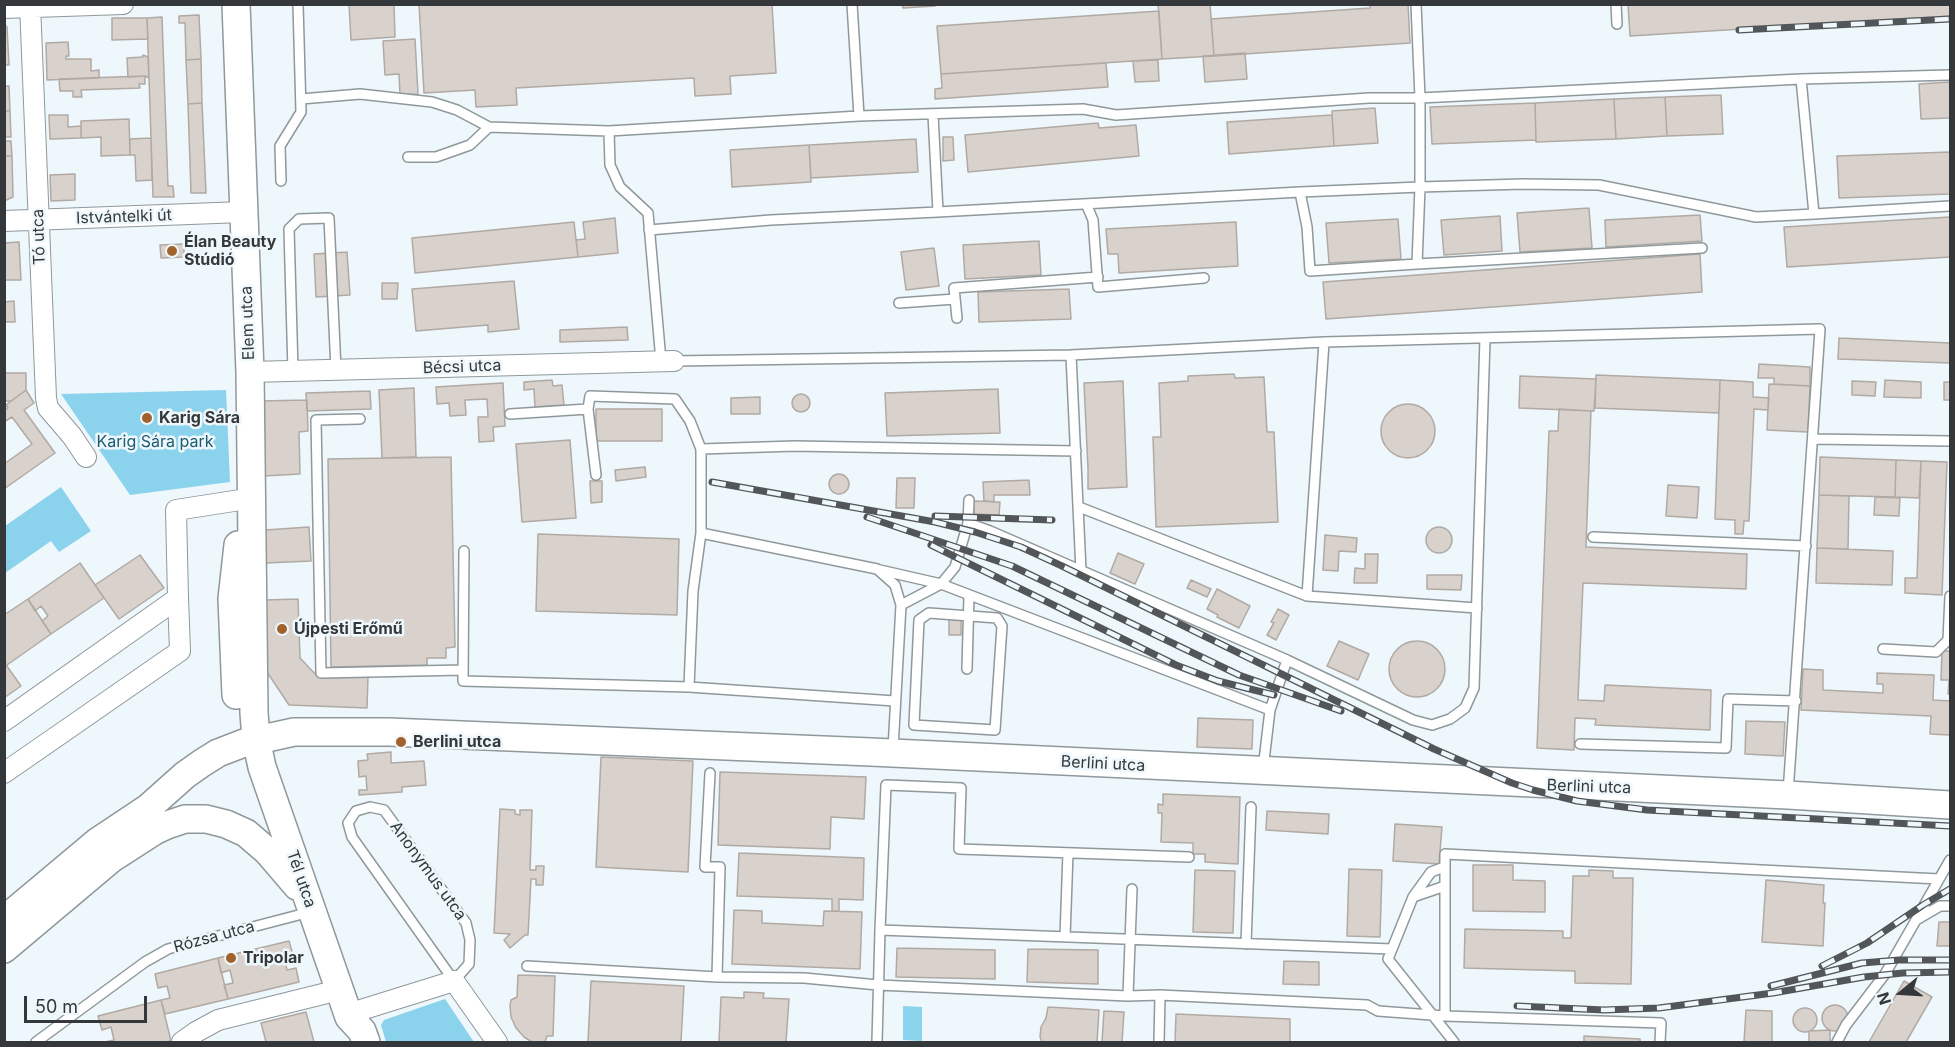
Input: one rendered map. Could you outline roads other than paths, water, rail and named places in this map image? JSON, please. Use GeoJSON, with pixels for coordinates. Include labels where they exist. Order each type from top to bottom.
{"type":"FeatureCollection","features":[{"type":"Feature","properties":{"kind":"street"},"geometry":{"type":"LineString","coordinates":[[4,8],[123,4]]}},
{"type":"Feature","properties":{"kind":"street","name":"Elem utca"},"geometry":{"type":"LineString","coordinates":[[236,4],[253,498],[254,713],[250,741]]}},
{"type":"Feature","properties":{"kind":"street","name":"Tó utca"},"geometry":{"type":"LineString","coordinates":[[30,6],[46,398],[48,408],[72,436],[86,457]]}},
{"type":"Feature","properties":{"kind":"street","name":"Istvántelki út"},"geometry":{"type":"LineString","coordinates":[[4,221],[243,212]]}},
{"type":"Feature","properties":{"kind":"street","name":"Bécsi utca"},"geometry":{"type":"LineString","coordinates":[[250,372],[668,361]]}},
{"type":"Feature","properties":{"kind":"street"},"geometry":{"type":"LineString","coordinates":[[4,773],[180,651],[176,510],[253,498]]}},
{"type":"Feature","properties":{"kind":"street"},"geometry":{"type":"LineString","coordinates":[[4,721],[178,598]]}},
{"type":"Feature","properties":{"kind":"street","name":"Berlini utca"},"geometry":{"type":"LineString","coordinates":[[250,741],[294,732],[389,732],[893,753],[1788,795],[1950,805]]}},
{"type":"Feature","properties":{"kind":"street"},"geometry":{"type":"LineString","coordinates":[[4,920],[97,842],[148,808],[185,775],[219,753],[250,741]]}},
{"type":"Feature","properties":{"kind":"street","name":"Tél utca"},"geometry":{"type":"LineString","coordinates":[[250,741],[262,767],[346,1016],[362,1030],[366,1042]]}},
{"type":"Feature","properties":{"kind":"street"},"geometry":{"type":"LineString","coordinates":[[111,859],[148,808]]}},
{"type":"Feature","properties":{"kind":"street"},"geometry":{"type":"LineString","coordinates":[[4,949],[111,859],[156,830],[185,819],[217,821],[236,828],[257,841],[310,905]]}},
{"type":"Feature","properties":{"kind":"street"},"geometry":{"type":"LineString","coordinates":[[182,1042],[218,1020],[346,1016],[454,981]]}},
{"type":"Feature","properties":{"kind":"street","name":"Anonymus utca"},"geometry":{"type":"LineString","coordinates":[[454,981],[497,1042]]}},
{"type":"Feature","properties":{"kind":"lane"},"geometry":{"type":"LineString","coordinates":[[281,181],[280,146],[301,112],[298,4]]}},
{"type":"Feature","properties":{"kind":"lane"},"geometry":{"type":"LineString","coordinates":[[852,4],[859,116]]}},
{"type":"Feature","properties":{"kind":"lane"},"geometry":{"type":"LineString","coordinates":[[1416,4],[1420,98],[1417,264]]}},
{"type":"Feature","properties":{"kind":"lane"},"geometry":{"type":"LineString","coordinates":[[1616,4],[1617,24]]}},
{"type":"Feature","properties":{"kind":"lane"},"geometry":{"type":"LineString","coordinates":[[301,99],[360,94],[432,102],[457,110],[489,127],[609,131],[859,116],[1083,109],[1116,115],[1369,98],[1420,98],[1801,79],[1950,75]]}},
{"type":"Feature","properties":{"kind":"lane"},"geometry":{"type":"LineString","coordinates":[[1801,79],[1814,214]]}},
{"type":"Feature","properties":{"kind":"lane"},"geometry":{"type":"LineString","coordinates":[[933,114],[938,213]]}},
{"type":"Feature","properties":{"kind":"lane"},"geometry":{"type":"LineString","coordinates":[[408,158],[436,157],[462,148],[489,127]]}},
{"type":"Feature","properties":{"kind":"lane"},"geometry":{"type":"LineString","coordinates":[[609,131],[610,165],[620,187],[648,213],[668,361],[1071,355],[1324,342],[1820,328],[1788,795]]}},
{"type":"Feature","properties":{"kind":"lane"},"geometry":{"type":"LineString","coordinates":[[649,230],[771,220],[1087,206],[1300,192],[1523,184],[1599,185],[1756,217],[1950,206]]}},
{"type":"Feature","properties":{"kind":"lane"},"geometry":{"type":"LineString","coordinates":[[1300,192],[1307,227],[1310,271],[1702,248]]}},
{"type":"Feature","properties":{"kind":"lane"},"geometry":{"type":"LineString","coordinates":[[1087,206],[1094,220],[1098,287],[1204,278]]}},
{"type":"Feature","properties":{"kind":"lane"},"geometry":{"type":"LineString","coordinates":[[293,371],[289,229],[299,219],[329,218],[336,370]]}},
{"type":"Feature","properties":{"kind":"lane"},"geometry":{"type":"LineString","coordinates":[[957,318],[954,288],[1098,277]]}},
{"type":"Feature","properties":{"kind":"lane"},"geometry":{"type":"LineString","coordinates":[[899,303],[955,299]]}},
{"type":"Feature","properties":{"kind":"lane"},"geometry":{"type":"LineString","coordinates":[[968,523],[1287,660],[1413,720],[1432,725],[1450,719],[1465,708],[1474,688],[1485,339]]}},
{"type":"Feature","properties":{"kind":"lane"},"geometry":{"type":"LineString","coordinates":[[1307,596],[1324,342]]}},
{"type":"Feature","properties":{"kind":"lane"},"geometry":{"type":"LineString","coordinates":[[1071,355],[1081,571]]}},
{"type":"Feature","properties":{"kind":"lane"},"geometry":{"type":"LineString","coordinates":[[596,475],[588,409],[590,396],[675,399],[690,421],[701,449],[701,533],[693,591],[689,687]]}},
{"type":"Feature","properties":{"kind":"lane"},"geometry":{"type":"LineString","coordinates":[[510,414],[588,409]]}},
{"type":"Feature","properties":{"kind":"lane"},"geometry":{"type":"LineString","coordinates":[[360,419],[316,420],[321,673],[463,670]]}},
{"type":"Feature","properties":{"kind":"lane"},"geometry":{"type":"LineString","coordinates":[[1813,439],[1950,441]]}},
{"type":"Feature","properties":{"kind":"lane"},"geometry":{"type":"LineString","coordinates":[[701,449],[795,446],[1076,451]]}},
{"type":"Feature","properties":{"kind":"lane"},"geometry":{"type":"LineString","coordinates":[[901,605],[941,584],[955,567],[968,523],[969,500]]}},
{"type":"Feature","properties":{"kind":"lane"},"geometry":{"type":"LineString","coordinates":[[1079,507],[1307,596],[1477,608]]}},
{"type":"Feature","properties":{"kind":"lane"},"geometry":{"type":"LineString","coordinates":[[701,533],[941,584],[1270,711]]}},
{"type":"Feature","properties":{"kind":"lane"},"geometry":{"type":"LineString","coordinates":[[1593,537],[1806,546]]}},
{"type":"Feature","properties":{"kind":"lane"},"geometry":{"type":"LineString","coordinates":[[464,551],[463,681],[689,687],[895,701]]}},
{"type":"Feature","properties":{"kind":"lane"},"geometry":{"type":"LineString","coordinates":[[878,569],[895,585],[901,605],[893,753]]}},
{"type":"Feature","properties":{"kind":"lane"},"geometry":{"type":"LineString","coordinates":[[967,669],[969,595]]}},
{"type":"Feature","properties":{"kind":"lane"},"geometry":{"type":"LineString","coordinates":[[1883,649],[1936,652],[1948,640],[1950,596]]}},
{"type":"Feature","properties":{"kind":"lane"},"geometry":{"type":"LineString","coordinates":[[929,613],[969,616],[997,618],[1002,626],[995,730],[914,725],[919,620],[929,613]]}},
{"type":"Feature","properties":{"kind":"lane"},"geometry":{"type":"LineString","coordinates":[[1263,771],[1270,711],[1287,660]]}},
{"type":"Feature","properties":{"kind":"lane"},"geometry":{"type":"LineString","coordinates":[[1580,744],[1726,748],[1728,699],[1796,701]]}},
{"type":"Feature","properties":{"kind":"lane"},"geometry":{"type":"LineString","coordinates":[[710,773],[705,867],[720,867],[717,977]]}},
{"type":"Feature","properties":{"kind":"lane"},"geometry":{"type":"LineString","coordinates":[[877,1042],[886,785],[961,788],[959,849],[1189,857]]}},
{"type":"Feature","properties":{"kind":"lane","name":"Anonymus utca"},"geometry":{"type":"LineString","coordinates":[[370,807],[384,810],[466,923],[470,940],[469,964],[454,981],[352,837],[348,823],[356,811],[370,807]]}},
{"type":"Feature","properties":{"kind":"lane"},"geometry":{"type":"LineString","coordinates":[[1246,944],[1251,807]]}},
{"type":"Feature","properties":{"kind":"lane"},"geometry":{"type":"LineString","coordinates":[[1065,937],[1068,853]]}},
{"type":"Feature","properties":{"kind":"lane"},"geometry":{"type":"LineString","coordinates":[[1444,1016],[1445,854],[1939,879]]}},
{"type":"Feature","properties":{"kind":"lane"},"geometry":{"type":"LineString","coordinates":[[1837,1042],[1846,1025],[1886,975],[1950,860]]}},
{"type":"Feature","properties":{"kind":"lane"},"geometry":{"type":"LineString","coordinates":[[1444,867],[1431,872],[1413,897],[1388,959],[1454,1042]]}},
{"type":"Feature","properties":{"kind":"lane"},"geometry":{"type":"LineString","coordinates":[[1413,897],[1444,886]]}},
{"type":"Feature","properties":{"kind":"lane"},"geometry":{"type":"LineString","coordinates":[[1128,996],[1132,889]]}},
{"type":"Feature","properties":{"kind":"lane","name":"Rózsa utca"},"geometry":{"type":"LineString","coordinates":[[36,1042],[145,962],[168,949],[310,905]]}},
{"type":"Feature","properties":{"kind":"lane"},"geometry":{"type":"LineString","coordinates":[[1916,920],[1940,906],[1950,906]]}},
{"type":"Feature","properties":{"kind":"lane"},"geometry":{"type":"LineString","coordinates":[[880,930],[1392,949]]}},
{"type":"Feature","properties":{"kind":"lane"},"geometry":{"type":"LineString","coordinates":[[528,966],[717,977],[804,978],[878,985],[1367,1005],[1378,1011],[1444,1016],[1661,1023],[1660,1042]]}},
{"type":"Feature","properties":{"kind":"lane"},"geometry":{"type":"LineString","coordinates":[[1159,1042],[1160,995]]}},
{"type":"Feature","properties":{"kind":"railway"},"geometry":{"type":"LineString","coordinates":[[1739,30],[1950,19]]}},
{"type":"Feature","properties":{"kind":"railway"},"geometry":{"type":"LineString","coordinates":[[712,482],[935,522],[1021,547],[1434,749],[1533,790],[1577,801],[1647,810],[1950,826]]}},
{"type":"Feature","properties":{"kind":"railway"},"geometry":{"type":"LineString","coordinates":[[935,516],[1052,520]]}},
{"type":"Feature","properties":{"kind":"railway"},"geometry":{"type":"LineString","coordinates":[[867,517],[1012,566],[1239,675],[1341,711]]}},
{"type":"Feature","properties":{"kind":"railway"},"geometry":{"type":"LineString","coordinates":[[931,545],[1176,665],[1218,681],[1274,695]]}},
{"type":"Feature","properties":{"kind":"railway"},"geometry":{"type":"LineString","coordinates":[[1822,966],[1867,943],[1950,889]]}},
{"type":"Feature","properties":{"kind":"railway"},"geometry":{"type":"LineString","coordinates":[[1771,986],[1862,963],[1950,960]]}},
{"type":"Feature","properties":{"kind":"railway"},"geometry":{"type":"LineString","coordinates":[[1517,1006],[1604,1010],[1659,1008],[1773,993],[1864,977],[1950,972]]}},
{"type":"Feature","properties":{"kind":"place","name":"Élan Beauty Stúdió"},"geometry":{"type":"Point","coordinates":[172,251]}},
{"type":"Feature","properties":{"kind":"place","name":"Karig Sára"},"geometry":{"type":"Point","coordinates":[147,418]}},
{"type":"Feature","properties":{"kind":"place","name":"Újpesti Erőmű"},"geometry":{"type":"Point","coordinates":[282,629]}},
{"type":"Feature","properties":{"kind":"place","name":"Berlini utca"},"geometry":{"type":"Point","coordinates":[401,742]}},
{"type":"Feature","properties":{"kind":"place","name":"Tripolar"},"geometry":{"type":"Point","coordinates":[231,958]}},
{"type":"Feature","properties":{"kind":"park label","name":"Karig Sára park"},"geometry":{"type":"Point","coordinates":[155,442]}}]}
